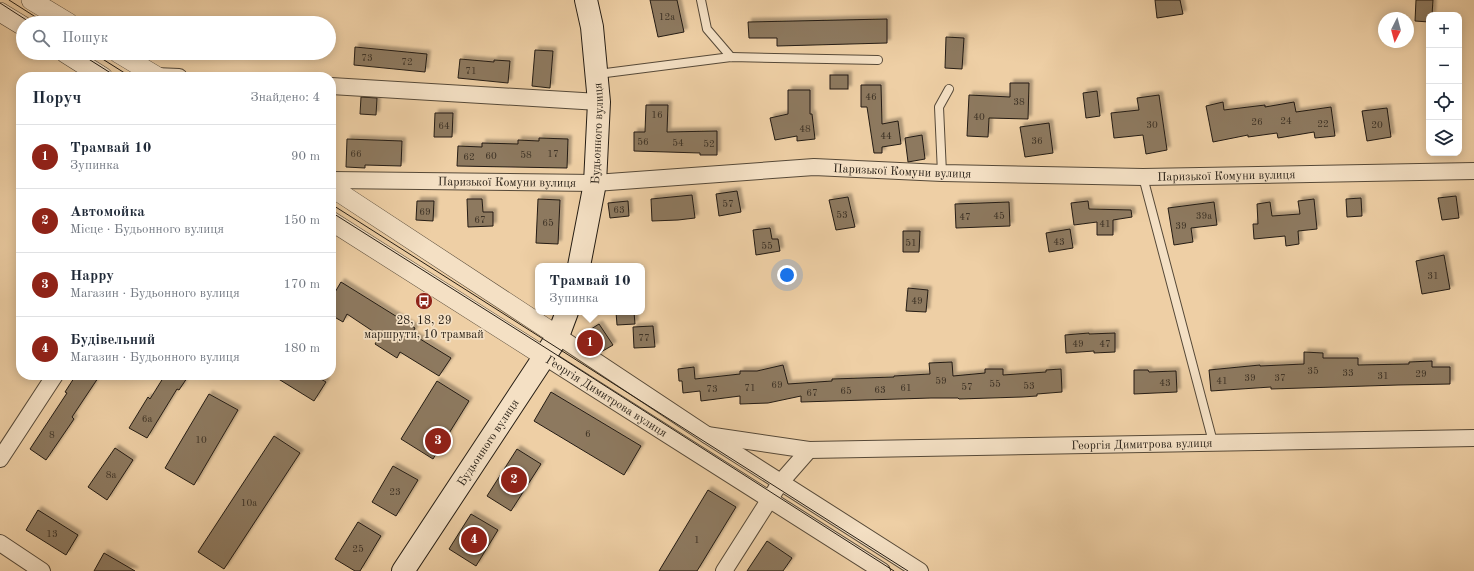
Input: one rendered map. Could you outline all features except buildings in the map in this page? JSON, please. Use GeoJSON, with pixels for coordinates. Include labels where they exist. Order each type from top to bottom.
{"type":"FeatureCollection","features":[{"type":"Feature","properties":{"kind":"main road","name":"Будьонного вулиця"},"geometry":{"type":"LineString","coordinates":[[580,263],[594,183],[599,102],[592,27],[586,0]]}},
{"type":"Feature","properties":{"kind":"main road","name":"Будьонного вулиця"},"geometry":{"type":"LineString","coordinates":[[403,571],[545,357],[558,336],[566,315]]}},
{"type":"Feature","properties":{"kind":"street"},"geometry":{"type":"LineString","coordinates":[[31,0],[57,16]]}},
{"type":"Feature","properties":{"kind":"street"},"geometry":{"type":"LineString","coordinates":[[0,12],[16,22]]}},
{"type":"Feature","properties":{"kind":"street"},"geometry":{"type":"LineString","coordinates":[[76,60],[95,72]]}},
{"type":"Feature","properties":{"kind":"street"},"geometry":{"type":"LineString","coordinates":[[130,60],[149,72]]}},
{"type":"Feature","properties":{"kind":"street"},"geometry":{"type":"LineString","coordinates":[[336,86],[599,102]]}},
{"type":"Feature","properties":{"kind":"street","name":"Паризької Комуни вулиця"},"geometry":{"type":"LineString","coordinates":[[336,180],[594,183],[814,167],[942,173],[1143,177],[1474,171]]}},
{"type":"Feature","properties":{"kind":"street","name":"Георгія Димитрова вулиця"},"geometry":{"type":"LineString","coordinates":[[336,190],[780,483],[920,571]]}},
{"type":"Feature","properties":{"kind":"street","name":"Георгія Димитрова вулиця"},"geometry":{"type":"LineString","coordinates":[[336,224],[882,571]]}},
{"type":"Feature","properties":{"kind":"street"},"geometry":{"type":"LineString","coordinates":[[0,459],[52,380]]}},
{"type":"Feature","properties":{"kind":"street","name":"Георгія Димитрова вулиця"},"geometry":{"type":"LineString","coordinates":[[707,435],[809,450],[1474,438]]}},
{"type":"Feature","properties":{"kind":"street"},"geometry":{"type":"LineString","coordinates":[[724,571],[780,483],[809,450]]}},
{"type":"Feature","properties":{"kind":"street"},"geometry":{"type":"LineString","coordinates":[[0,543],[42,571]]}},
{"type":"Feature","properties":{"kind":"lane"},"geometry":{"type":"LineString","coordinates":[[700,0],[707,29],[731,57]]}},
{"type":"Feature","properties":{"kind":"lane"},"geometry":{"type":"LineString","coordinates":[[596,74],[731,57],[878,60]]}},
{"type":"Feature","properties":{"kind":"lane"},"geometry":{"type":"LineString","coordinates":[[942,173],[939,107],[949,89]]}},
{"type":"Feature","properties":{"kind":"lane"},"geometry":{"type":"LineString","coordinates":[[1143,177],[1213,442]]}},
{"type":"Feature","properties":{"kind":"tram line"},"geometry":{"type":"LineString","coordinates":[[9,0],[34,16]]}},
{"type":"Feature","properties":{"kind":"tram line"},"geometry":{"type":"LineString","coordinates":[[0,3],[20,16]]}},
{"type":"Feature","properties":{"kind":"tram line"},"geometry":{"type":"LineString","coordinates":[[90,60],[109,72]]}},
{"type":"Feature","properties":{"kind":"tram line"},"geometry":{"type":"LineString","coordinates":[[104,60],[123,72]]}},
{"type":"Feature","properties":{"kind":"tram line"},"geometry":{"type":"LineString","coordinates":[[336,207],[908,571]]}},
{"type":"Feature","properties":{"kind":"tram line"},"geometry":{"type":"LineString","coordinates":[[336,215],[894,571]]}},
{"type":"Feature","properties":{"kind":"place","name":"28, 18, 29 маршрути, 10 трамвай"},"geometry":{"type":"Point","coordinates":[424,301]}},
{"type":"Feature","properties":{"kind":"place","name":"Трамвай 10"},"geometry":{"type":"Point","coordinates":[590,343]}},
{"type":"Feature","properties":{"kind":"place","name":"Happy"},"geometry":{"type":"Point","coordinates":[438,441]}},
{"type":"Feature","properties":{"kind":"place","name":"Автомойка"},"geometry":{"type":"Point","coordinates":[514,480]}},
{"type":"Feature","properties":{"kind":"place","name":"Будівельний"},"geometry":{"type":"Point","coordinates":[474,540]}}]}
